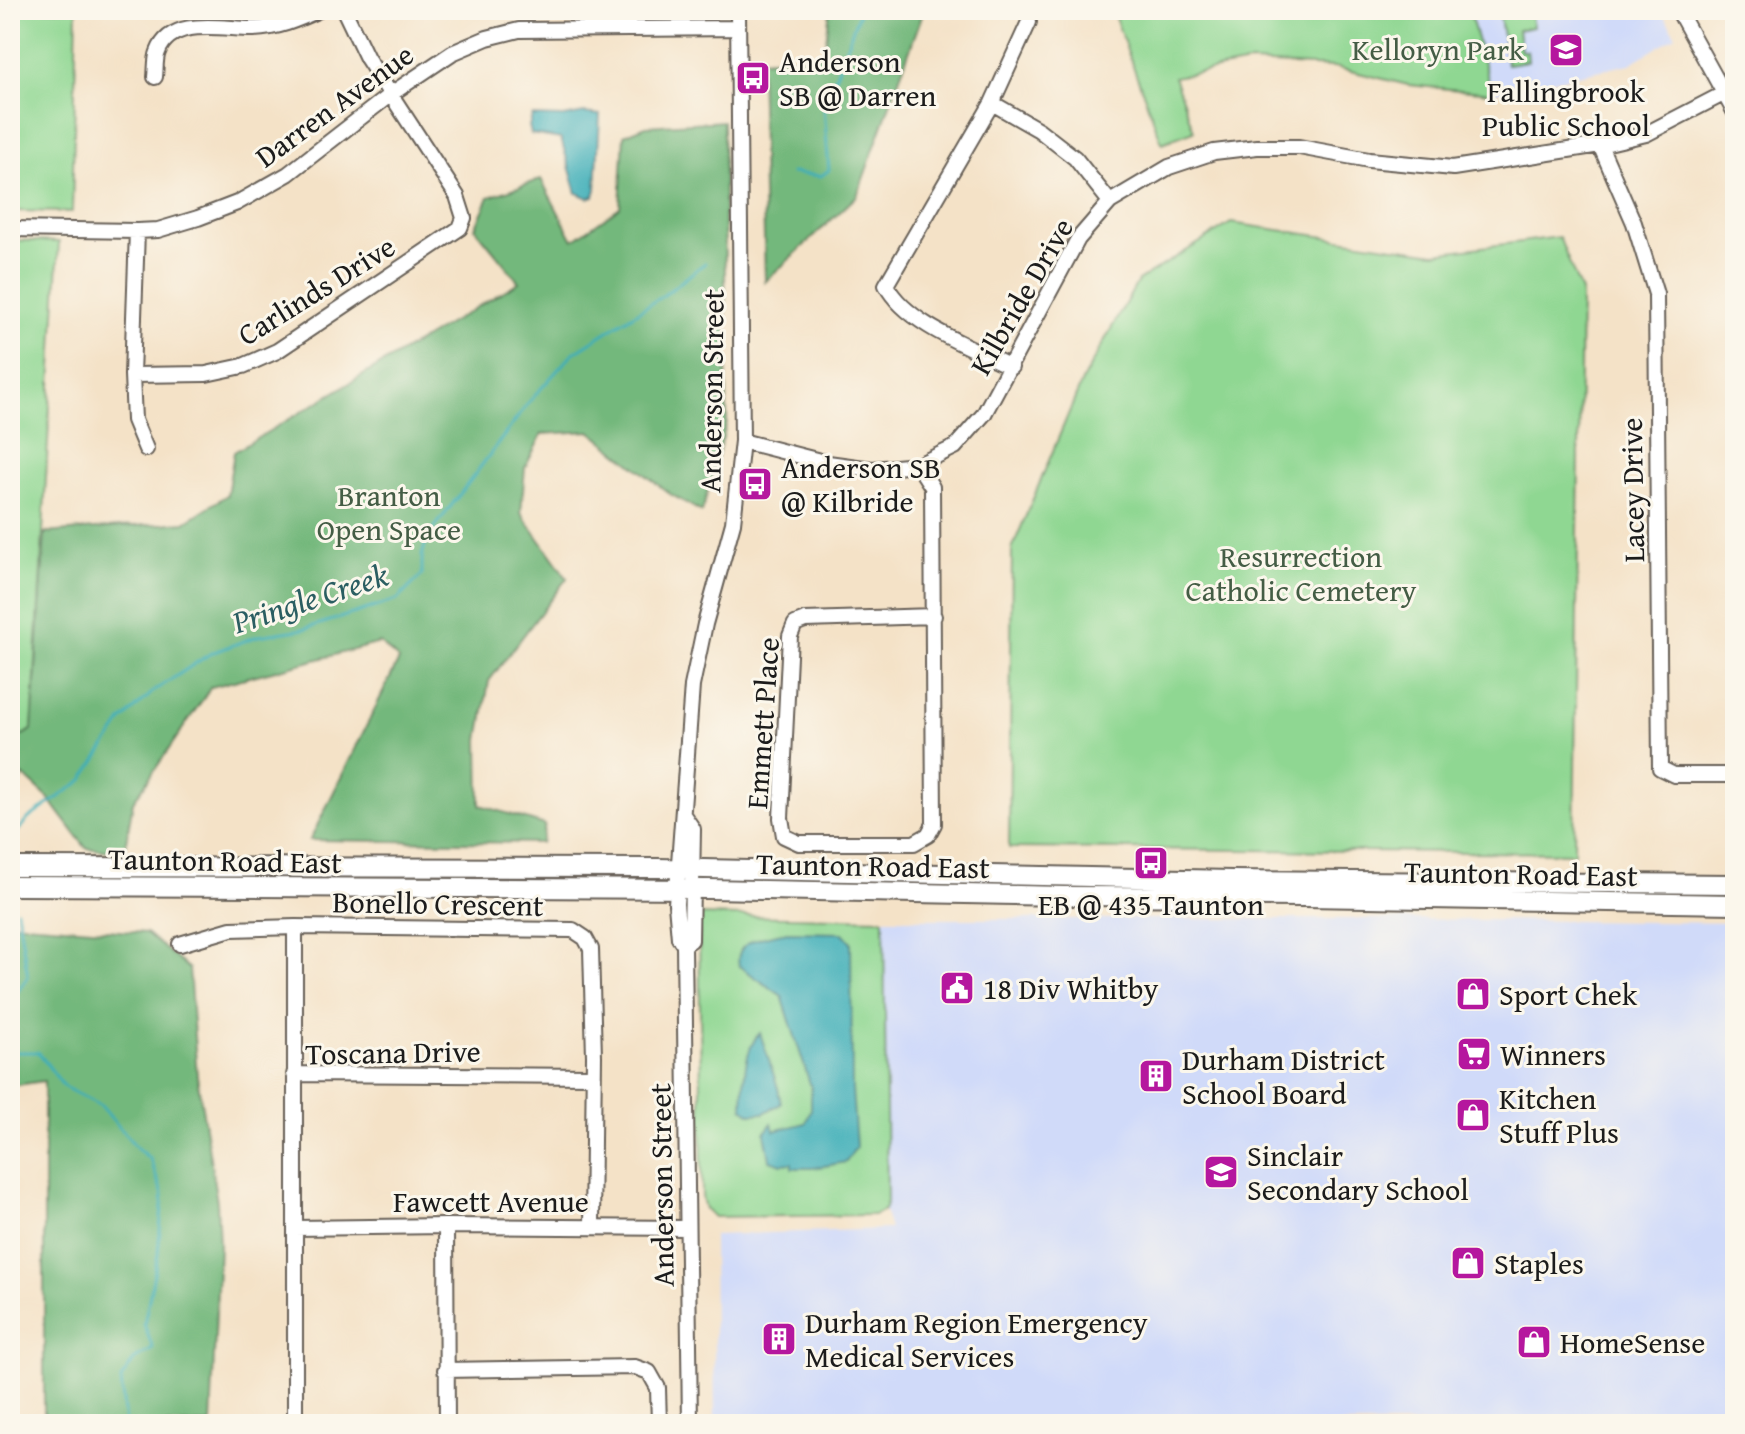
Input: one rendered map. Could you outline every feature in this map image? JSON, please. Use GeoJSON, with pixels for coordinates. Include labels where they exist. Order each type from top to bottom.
{"type":"FeatureCollection","features":[{"type":"Feature","properties":{"kind":"main road","name":"Taunton Road East"},"geometry":{"type":"LineString","coordinates":[[10,867],[685,869],[1188,879],[1735,884]]}},
{"type":"Feature","properties":{"kind":"main road"},"geometry":{"type":"LineString","coordinates":[[215,868],[216,887]]}},
{"type":"Feature","properties":{"kind":"main road"},"geometry":{"type":"LineString","coordinates":[[311,868],[311,889]]}},
{"type":"Feature","properties":{"kind":"main road","name":"Taunton Road East"},"geometry":{"type":"LineString","coordinates":[[10,886],[684,889],[1735,904]]}},
{"type":"Feature","properties":{"kind":"street"},"geometry":{"type":"LineString","coordinates":[[155,77],[158,51],[170,36],[189,27],[253,29],[286,25],[319,10]]}},
{"type":"Feature","properties":{"kind":"street"},"geometry":{"type":"LineString","coordinates":[[344,10],[367,58],[391,94]]}},
{"type":"Feature","properties":{"kind":"street","name":"Anderson Street"},"geometry":{"type":"LineString","coordinates":[[690,1424],[684,945],[691,940],[684,889],[693,829],[684,816],[684,770],[692,686],[705,624],[733,523],[742,441],[738,10]]}},
{"type":"Feature","properties":{"kind":"street"},"geometry":{"type":"LineString","coordinates":[[1678,10],[1735,113]]}},
{"type":"Feature","properties":{"kind":"street"},"geometry":{"type":"LineString","coordinates":[[1011,367],[911,316],[894,299],[886,285],[992,103],[1029,22]]}},
{"type":"Feature","properties":{"kind":"street","name":"Darren Avenue"},"geometry":{"type":"LineString","coordinates":[[10,229],[158,230],[198,218],[263,190],[391,94],[452,53],[487,38],[519,30],[738,28]]}},
{"type":"Feature","properties":{"kind":"street","name":"Kilbride Drive"},"geometry":{"type":"LineString","coordinates":[[742,441],[872,469],[918,465],[955,447],[984,414],[1078,239],[1110,202],[1169,167],[1214,152],[1257,147],[1299,147],[1369,160],[1453,168],[1600,145],[1646,134],[1725,93]]}},
{"type":"Feature","properties":{"kind":"street","name":"Carlinds Drive"},"geometry":{"type":"LineString","coordinates":[[132,375],[206,374],[243,366],[277,351],[460,228],[464,218],[457,196],[391,94]]}},
{"type":"Feature","properties":{"kind":"street"},"geometry":{"type":"LineString","coordinates":[[992,103],[1039,130],[1075,158],[1110,202]]}},
{"type":"Feature","properties":{"kind":"street","name":"Lacey Drive"},"geometry":{"type":"LineString","coordinates":[[1600,145],[1634,223],[1656,294],[1660,768],[1674,775],[1735,775]]}},
{"type":"Feature","properties":{"kind":"street"},"geometry":{"type":"LineString","coordinates":[[137,231],[132,375],[134,420],[146,449]]}},
{"type":"Feature","properties":{"kind":"street","name":"Emmett Place"},"geometry":{"type":"LineString","coordinates":[[918,465],[932,487],[934,616],[934,824],[928,835],[914,843],[799,843],[784,836],[781,818],[788,666],[790,636],[795,624],[805,620],[934,616]]}},
{"type":"Feature","properties":{"kind":"street"},"geometry":{"type":"LineString","coordinates":[[180,944],[231,929],[295,927]]}},
{"type":"Feature","properties":{"kind":"street","name":"Bonello Crescent"},"geometry":{"type":"LineString","coordinates":[[294,1074],[295,927],[573,930],[585,938],[591,949],[593,1076]]}},
{"type":"Feature","properties":{"kind":"street","name":"Toscana Drive"},"geometry":{"type":"LineString","coordinates":[[295,1424],[294,1074],[593,1076]]}},
{"type":"Feature","properties":{"kind":"street"},"geometry":{"type":"LineString","coordinates":[[592,1226],[593,1076]]}},
{"type":"Feature","properties":{"kind":"street"},"geometry":{"type":"LineString","coordinates":[[446,1226],[447,1424]]}},
{"type":"Feature","properties":{"kind":"street","name":"Fawcett Avenue"},"geometry":{"type":"LineString","coordinates":[[295,1228],[687,1228]]}},
{"type":"Feature","properties":{"kind":"street"},"geometry":{"type":"LineString","coordinates":[[445,1370],[635,1367],[649,1372],[658,1388],[659,1424]]}},
{"type":"Feature","properties":{"kind":"shaded area","name":"Fallingbrook Public School"},"geometry":{"type":"Polygon","coordinates":[[[1469,10],[1661,10],[1676,36],[1630,64],[1492,93],[1469,10]]]}},
{"type":"Feature","properties":{"kind":"shaded area"},"geometry":{"type":"Polygon","coordinates":[[[884,919],[1735,923],[1735,1424],[715,1424],[713,1235],[890,1229],[884,1210],[887,1202],[884,919]]]}},
{"type":"Feature","properties":{"kind":"green space"},"geometry":{"type":"Polygon","coordinates":[[[10,10],[77,10],[72,212],[10,211],[10,10]]]}},
{"type":"Feature","properties":{"kind":"green space"},"geometry":{"type":"Polygon","coordinates":[[[830,10],[924,10],[857,196],[765,282],[760,60],[824,56],[830,10]]]}},
{"type":"Feature","properties":{"kind":"green space","name":"Kelloryn Park"},"geometry":{"type":"Polygon","coordinates":[[[1112,10],[1469,10],[1492,93],[1408,85],[1334,67],[1249,63],[1174,77],[1194,131],[1162,143],[1112,10]]]}},
{"type":"Feature","properties":{"kind":"green space"},"geometry":{"type":"Polygon","coordinates":[[[1499,10],[1530,10],[1533,27],[1518,30],[1521,51],[1527,51],[1528,61],[1507,64],[1499,10]]]}},
{"type":"Feature","properties":{"kind":"green space","name":"Branton Open Space"},"geometry":{"type":"Polygon","coordinates":[[[723,121],[727,422],[702,512],[670,494],[590,431],[542,434],[525,468],[521,513],[567,578],[489,681],[479,740],[480,805],[545,825],[541,843],[310,840],[399,660],[380,643],[211,687],[133,802],[124,853],[86,848],[48,798],[23,775],[10,805],[10,742],[32,730],[45,533],[185,522],[227,495],[234,452],[519,282],[475,228],[489,197],[541,179],[573,240],[620,207],[624,135],[646,126],[723,121]]]}},
{"type":"Feature","properties":{"kind":"green space","name":"Resurrection Catholic Cemetery"},"geometry":{"type":"Polygon","coordinates":[[[1231,223],[1435,253],[1559,237],[1581,292],[1574,853],[1009,848],[1012,549],[1083,379],[1138,281],[1231,223]]]}},
{"type":"Feature","properties":{"kind":"green space"},"geometry":{"type":"Polygon","coordinates":[[[10,240],[59,242],[32,730],[10,742],[10,240]]]}},
{"type":"Feature","properties":{"kind":"green space"},"geometry":{"type":"Polygon","coordinates":[[[699,915],[884,919],[887,1202],[884,1210],[874,1215],[714,1217],[705,1209],[702,1197],[699,915]]]}},
{"type":"Feature","properties":{"kind":"green space"},"geometry":{"type":"Polygon","coordinates":[[[10,923],[146,933],[189,969],[197,1076],[217,1202],[219,1245],[211,1424],[44,1424],[44,1081],[10,1086],[10,923]]]}},
{"type":"Feature","properties":{"kind":"water"},"geometry":{"type":"Polygon","coordinates":[[[584,113],[600,115],[596,189],[594,196],[588,198],[577,193],[561,139],[531,134],[529,126],[532,116],[564,117],[584,113]]]}},
{"type":"Feature","properties":{"kind":"water"},"geometry":{"type":"Polygon","coordinates":[[[787,932],[843,933],[851,942],[852,1089],[856,1147],[846,1162],[792,1168],[792,1163],[770,1160],[765,1133],[772,1123],[774,1131],[806,1123],[811,1109],[811,1087],[782,996],[739,966],[739,957],[741,950],[753,940],[787,932]]]}},
{"type":"Feature","properties":{"kind":"water"},"geometry":{"type":"Polygon","coordinates":[[[760,1033],[781,1104],[764,1113],[751,1114],[743,1108],[746,1068],[750,1048],[760,1033]]]}},
{"type":"Feature","properties":{"kind":"waterway","name":"Pringle Creek"},"geometry":{"type":"LineString","coordinates":[[791,173],[821,176],[829,170],[824,107],[860,10]]}},
{"type":"Feature","properties":{"kind":"waterway","name":"Pringle Creek"},"geometry":{"type":"LineString","coordinates":[[12,858],[17,832],[29,818],[83,780],[123,720],[154,691],[211,653],[258,636],[304,629],[397,600],[422,575],[422,556],[427,538],[530,401],[572,354],[664,295],[705,263]]}},
{"type":"Feature","properties":{"kind":"waterway","name":"Pringle Creek"},"geometry":{"type":"LineString","coordinates":[[10,1001],[28,977],[17,910]]}},
{"type":"Feature","properties":{"kind":"waterway","name":"Pringle Creek"},"geometry":{"type":"LineString","coordinates":[[10,1052],[38,1052],[64,1087],[101,1106],[150,1159],[163,1195],[158,1254],[144,1324],[153,1349],[135,1359],[121,1379],[125,1424]]}},
{"type":"Feature","properties":{"kind":"place","name":"Fallingbrook Public School"},"geometry":{"type":"Point","coordinates":[1566,50]}},
{"type":"Feature","properties":{"kind":"place","name":"Anderson SB @ Darren"},"geometry":{"type":"Point","coordinates":[753,78]}},
{"type":"Feature","properties":{"kind":"place","name":"Anderson SB @ Kilbride"},"geometry":{"type":"Point","coordinates":[755,484]}},
{"type":"Feature","properties":{"kind":"place","name":"EB @ 435 Taunton"},"geometry":{"type":"Point","coordinates":[1151,863]}},
{"type":"Feature","properties":{"kind":"place","name":"18 Div Whitby"},"geometry":{"type":"Point","coordinates":[957,988]}},
{"type":"Feature","properties":{"kind":"place","name":"Sport Chek"},"geometry":{"type":"Point","coordinates":[1473,994]}},
{"type":"Feature","properties":{"kind":"place","name":"Winners"},"geometry":{"type":"Point","coordinates":[1474,1054]}},
{"type":"Feature","properties":{"kind":"place","name":"Durham District School Board"},"geometry":{"type":"Point","coordinates":[1156,1076]}},
{"type":"Feature","properties":{"kind":"place","name":"Kitchen Stuff Plus"},"geometry":{"type":"Point","coordinates":[1473,1115]}},
{"type":"Feature","properties":{"kind":"place","name":"Sinclair Secondary School"},"geometry":{"type":"Point","coordinates":[1221,1172]}},
{"type":"Feature","properties":{"kind":"place","name":"Staples"},"geometry":{"type":"Point","coordinates":[1468,1263]}},
{"type":"Feature","properties":{"kind":"place","name":"Durham Region Emergency Medical Services"},"geometry":{"type":"Point","coordinates":[779,1339]}},
{"type":"Feature","properties":{"kind":"place","name":"HomeSense"},"geometry":{"type":"Point","coordinates":[1534,1342]}}]}
